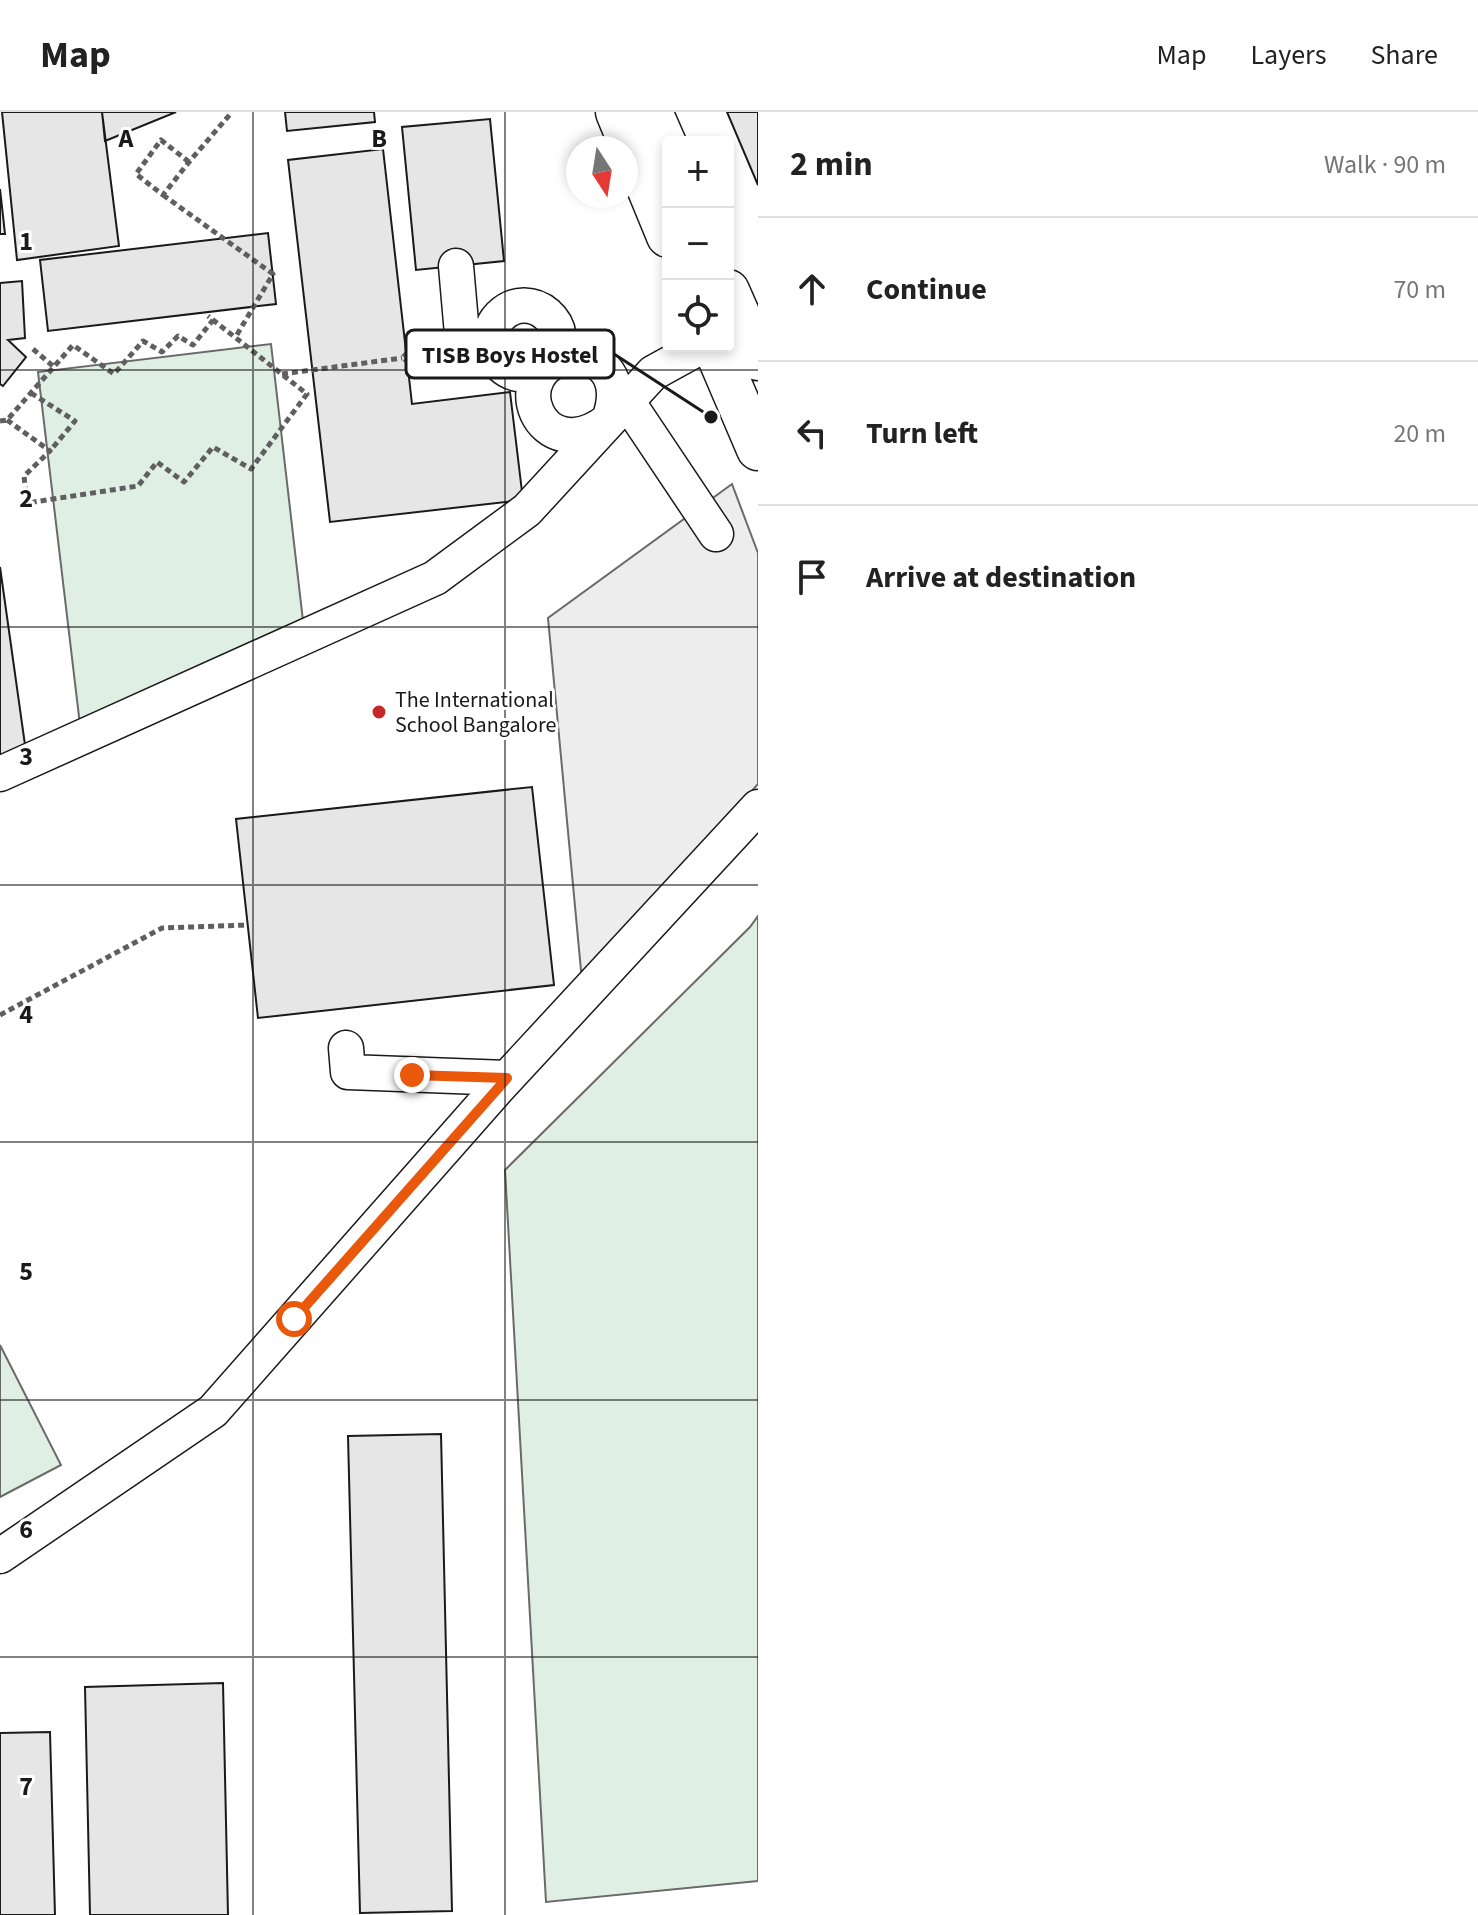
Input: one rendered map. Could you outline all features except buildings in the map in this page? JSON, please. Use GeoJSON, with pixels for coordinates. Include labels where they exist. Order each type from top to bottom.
{"type":"FeatureCollection","features":[{"type":"Feature","properties":{"kind":"main road"},"geometry":{"type":"LineString","coordinates":[[617,112],[662,221]]}},
{"type":"Feature","properties":{"kind":"main road"},"geometry":{"type":"LineString","coordinates":[[651,112],[662,137]]}},
{"type":"Feature","properties":{"kind":"main road"},"geometry":{"type":"LineString","coordinates":[[736,342],[758,449]]}},
{"type":"Feature","properties":{"kind":"lane"},"geometry":{"type":"LineString","coordinates":[[456,266],[478,356]]}},
{"type":"Feature","properties":{"kind":"lane"},"geometry":{"type":"LineString","coordinates":[[478,356],[501,315],[511,308],[536,307],[554,321],[560,343],[557,354],[536,380],[533,392],[539,417],[548,427],[573,437],[587,434],[618,410]]}},
{"type":"Feature","properties":{"kind":"lane"},"geometry":{"type":"LineString","coordinates":[[0,774],[435,578],[527,510],[653,373],[691,352]]}},
{"type":"Feature","properties":{"kind":"lane"},"geometry":{"type":"LineString","coordinates":[[478,356],[497,361],[506,370],[530,375],[562,357],[585,356],[597,361],[607,370],[613,382],[618,410],[716,534]]}},
{"type":"Feature","properties":{"kind":"lane"},"geometry":{"type":"LineString","coordinates":[[0,1556],[213,1411],[507,1078],[758,807]]}},
{"type":"Feature","properties":{"kind":"lane"},"geometry":{"type":"LineString","coordinates":[[346,1048],[348,1072],[507,1078]]}},
{"type":"Feature","properties":{"kind":"path"},"geometry":{"type":"LineString","coordinates":[[163,195],[232,112]]}},
{"type":"Feature","properties":{"kind":"path"},"geometry":{"type":"LineString","coordinates":[[189,162],[161,140],[136,174],[273,274],[235,338]]}},
{"type":"Feature","properties":{"kind":"path"},"geometry":{"type":"LineString","coordinates":[[31,393],[75,421],[50,451],[24,476],[27,503],[138,486],[157,462],[184,482],[213,447],[251,469],[307,394],[211,318],[193,345],[178,336],[162,352],[143,341],[114,374],[73,345],[3,421],[50,451]]}},
{"type":"Feature","properties":{"kind":"path"},"geometry":{"type":"LineString","coordinates":[[33,349],[54,367]]}},
{"type":"Feature","properties":{"kind":"path"},"geometry":{"type":"LineString","coordinates":[[282,374],[402,358]]}},
{"type":"Feature","properties":{"kind":"path"},"geometry":{"type":"LineString","coordinates":[[0,1015],[162,928],[248,925]]}},
{"type":"Feature","properties":{"kind":"green space"},"geometry":{"type":"Polygon","coordinates":[[[271,344],[303,621],[80,725],[38,372],[271,344]]]}},
{"type":"Feature","properties":{"kind":"green space"},"geometry":{"type":"Polygon","coordinates":[[[758,916],[758,1881],[546,1902],[505,1170],[758,916]]]}},
{"type":"Feature","properties":{"kind":"green space"},"geometry":{"type":"Polygon","coordinates":[[[0,1345],[61,1465],[0,1497],[0,1345]]]}},
{"type":"Feature","properties":{"kind":"shaded area"},"geometry":{"type":"Polygon","coordinates":[[[732,484],[758,553],[758,784],[582,981],[548,618],[732,484]]]}},
{"type":"Feature","properties":{"kind":"place","name":"TISB Boys Hostel"},"geometry":{"type":"Point","coordinates":[711,417]}},
{"type":"Feature","properties":{"kind":"place","name":"The International School Bangalore"},"geometry":{"type":"Point","coordinates":[379,712]}},
{"type":"Feature","properties":{"kind":"route"},"geometry":{"type":"LineString","coordinates":[[294,1319],[507,1078],[412,1075]]}}]}
